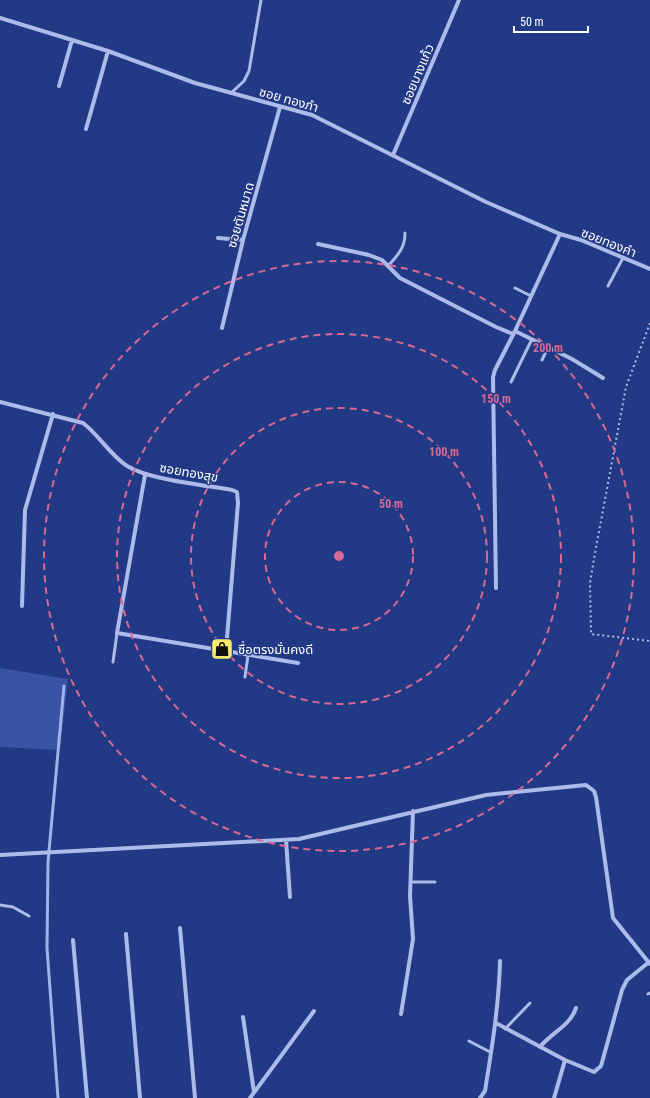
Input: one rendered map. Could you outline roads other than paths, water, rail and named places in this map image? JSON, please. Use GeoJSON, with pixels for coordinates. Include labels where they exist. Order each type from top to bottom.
{"type":"FeatureCollection","features":[{"type":"Feature","properties":{"kind":"street","name":"ซอยบางแก้ว"},"geometry":{"type":"LineString","coordinates":[[393,155],[459,0]]}},
{"type":"Feature","properties":{"kind":"street","name":"ซอย ทองภํา"},"geometry":{"type":"LineString","coordinates":[[0,18],[108,51],[195,83],[323,119],[486,202],[560,234]]}},
{"type":"Feature","properties":{"kind":"street"},"geometry":{"type":"LineString","coordinates":[[58,86],[72,40]]}},
{"type":"Feature","properties":{"kind":"street"},"geometry":{"type":"LineString","coordinates":[[86,128],[108,51]]}},
{"type":"Feature","properties":{"kind":"street","name":"ซอยตันหมาด"},"geometry":{"type":"LineString","coordinates":[[222,328],[243,240],[280,108]]}},
{"type":"Feature","properties":{"kind":"street"},"geometry":{"type":"LineString","coordinates":[[496,588],[493,377],[560,234]]}},
{"type":"Feature","properties":{"kind":"street","name":"ซอยทองคำ"},"geometry":{"type":"LineString","coordinates":[[560,234],[581,240],[650,269]]}},
{"type":"Feature","properties":{"kind":"street"},"geometry":{"type":"LineString","coordinates":[[218,238],[243,240]]}},
{"type":"Feature","properties":{"kind":"street"},"geometry":{"type":"LineString","coordinates":[[318,244],[369,255],[382,260],[400,278],[496,327],[532,339],[603,378]]}},
{"type":"Feature","properties":{"kind":"street","name":"ซอยทองสุข"},"geometry":{"type":"LineString","coordinates":[[0,402],[54,414],[83,423],[92,430],[127,466],[145,475],[237,492],[238,503],[226,650]]}},
{"type":"Feature","properties":{"kind":"street"},"geometry":{"type":"LineString","coordinates":[[22,606],[25,510],[54,414]]}},
{"type":"Feature","properties":{"kind":"street"},"geometry":{"type":"LineString","coordinates":[[145,475],[118,632],[298,663]]}},
{"type":"Feature","properties":{"kind":"street"},"geometry":{"type":"LineString","coordinates":[[0,855],[286,840],[321,835],[413,811],[507,792],[586,785],[594,791],[596,797],[613,918],[649,963],[627,980],[622,990],[601,1066],[597,1070],[590,1072],[564,1060],[496,1023]]}},
{"type":"Feature","properties":{"kind":"street"},"geometry":{"type":"LineString","coordinates":[[400,1014],[413,939],[410,882],[413,811]]}},
{"type":"Feature","properties":{"kind":"street"},"geometry":{"type":"LineString","coordinates":[[286,840],[290,897]]}},
{"type":"Feature","properties":{"kind":"street"},"geometry":{"type":"LineString","coordinates":[[180,928],[195,1098]]}},
{"type":"Feature","properties":{"kind":"street"},"geometry":{"type":"LineString","coordinates":[[126,934],[140,1098]]}},
{"type":"Feature","properties":{"kind":"street"},"geometry":{"type":"LineString","coordinates":[[73,940],[87,1098]]}},
{"type":"Feature","properties":{"kind":"street"},"geometry":{"type":"LineString","coordinates":[[480,1098],[485,1091],[490,1052],[496,1023],[500,961]]}},
{"type":"Feature","properties":{"kind":"street"},"geometry":{"type":"LineString","coordinates":[[540,1047],[548,1037],[571,1020],[576,1008]]}},
{"type":"Feature","properties":{"kind":"street"},"geometry":{"type":"LineString","coordinates":[[250,1098],[314,1012]]}},
{"type":"Feature","properties":{"kind":"street"},"geometry":{"type":"LineString","coordinates":[[243,1017],[254,1092]]}},
{"type":"Feature","properties":{"kind":"street"},"geometry":{"type":"LineString","coordinates":[[554,1098],[564,1060]]}},
{"type":"Feature","properties":{"kind":"lane"},"geometry":{"type":"LineString","coordinates":[[231,93],[244,81],[249,71],[261,0]]}},
{"type":"Feature","properties":{"kind":"lane"},"geometry":{"type":"LineString","coordinates":[[388,266],[405,245],[405,233]]}},
{"type":"Feature","properties":{"kind":"lane"},"geometry":{"type":"LineString","coordinates":[[608,286],[623,258]]}},
{"type":"Feature","properties":{"kind":"lane"},"geometry":{"type":"LineString","coordinates":[[515,288],[531,296]]}},
{"type":"Feature","properties":{"kind":"lane"},"geometry":{"type":"LineString","coordinates":[[511,382],[532,339]]}},
{"type":"Feature","properties":{"kind":"lane"},"geometry":{"type":"LineString","coordinates":[[542,360],[548,347]]}},
{"type":"Feature","properties":{"kind":"lane"},"geometry":{"type":"LineString","coordinates":[[113,662],[118,632]]}},
{"type":"Feature","properties":{"kind":"lane"},"geometry":{"type":"LineString","coordinates":[[245,677],[248,655]]}},
{"type":"Feature","properties":{"kind":"lane"},"geometry":{"type":"LineString","coordinates":[[410,882],[435,882]]}},
{"type":"Feature","properties":{"kind":"lane"},"geometry":{"type":"LineString","coordinates":[[0,905],[13,907],[30,916]]}},
{"type":"Feature","properties":{"kind":"lane"},"geometry":{"type":"LineString","coordinates":[[505,1029],[530,1003]]}},
{"type":"Feature","properties":{"kind":"lane"},"geometry":{"type":"LineString","coordinates":[[469,1041],[490,1052]]}},
{"type":"Feature","properties":{"kind":"waterway"},"geometry":{"type":"LineString","coordinates":[[58,1098],[47,948],[48,862],[64,686]]}},
{"type":"Feature","properties":{"kind":"place","name":"ซื่อตรงมั่นคงดี"},"geometry":{"type":"Point","coordinates":[222,649]}}]}
